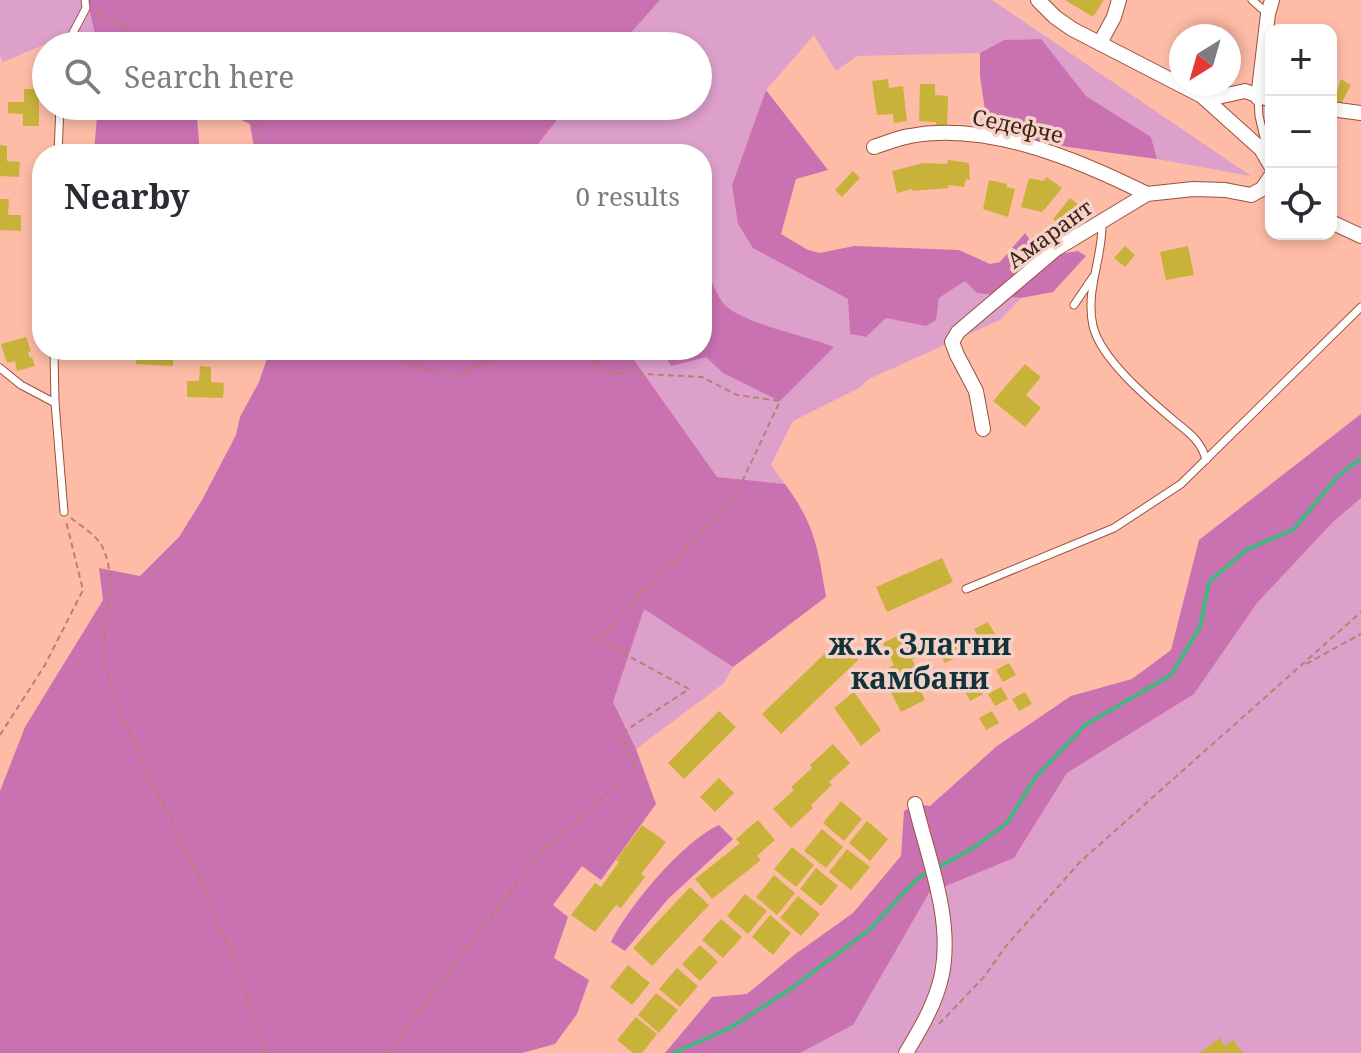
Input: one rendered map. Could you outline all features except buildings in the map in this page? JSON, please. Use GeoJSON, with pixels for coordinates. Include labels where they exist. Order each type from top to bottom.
{"type":"FeatureCollection","features":[{"type":"Feature","properties":{"kind":"street"},"geometry":{"type":"LineString","coordinates":[[1038,0],[1055,17],[1169,79]]}},
{"type":"Feature","properties":{"kind":"street"},"geometry":{"type":"LineString","coordinates":[[1100,43],[1119,0]]}},
{"type":"Feature","properties":{"kind":"street"},"geometry":{"type":"LineString","coordinates":[[1241,92],[1264,99],[1270,7]]}},
{"type":"Feature","properties":{"kind":"street"},"geometry":{"type":"LineString","coordinates":[[1202,96],[1222,96]]}},
{"type":"Feature","properties":{"kind":"street"},"geometry":{"type":"LineString","coordinates":[[1202,96],[1265,157]]}},
{"type":"Feature","properties":{"kind":"street"},"geometry":{"type":"LineString","coordinates":[[1337,110],[1361,113]]}},
{"type":"Feature","properties":{"kind":"street","name":"Седефче"},"geometry":{"type":"LineString","coordinates":[[874,147],[910,136],[949,133],[986,138],[1059,154],[1147,194]]}},
{"type":"Feature","properties":{"kind":"street","name":"Амарант"},"geometry":{"type":"LineString","coordinates":[[983,429],[976,391],[952,342],[958,332],[1056,249],[1147,194],[1193,189],[1251,195],[1265,185]]}},
{"type":"Feature","properties":{"kind":"street"},"geometry":{"type":"LineString","coordinates":[[1337,225],[1361,236]]}},
{"type":"Feature","properties":{"kind":"street"},"geometry":{"type":"LineString","coordinates":[[906,1053],[928,1015],[945,953],[943,918],[915,804]]}},
{"type":"Feature","properties":{"kind":"lane"},"geometry":{"type":"LineString","coordinates":[[1252,0],[1270,7]]}},
{"type":"Feature","properties":{"kind":"lane"},"geometry":{"type":"LineString","coordinates":[[72,32],[85,4]]}},
{"type":"Feature","properties":{"kind":"lane"},"geometry":{"type":"LineString","coordinates":[[1264,99],[1259,116],[1265,141]]}},
{"type":"Feature","properties":{"kind":"lane"},"geometry":{"type":"LineString","coordinates":[[58,144],[59,120]]}},
{"type":"Feature","properties":{"kind":"lane"},"geometry":{"type":"LineString","coordinates":[[1102,220],[1102,247],[1094,276],[1091,305],[1093,328],[1120,370],[1200,444],[1206,460]]}},
{"type":"Feature","properties":{"kind":"lane"},"geometry":{"type":"LineString","coordinates":[[1074,305],[1094,276]]}},
{"type":"Feature","properties":{"kind":"lane"},"geometry":{"type":"LineString","coordinates":[[966,589],[1114,528],[1181,484],[1361,307]]}},
{"type":"Feature","properties":{"kind":"lane"},"geometry":{"type":"LineString","coordinates":[[54,360],[64,512]]}},
{"type":"Feature","properties":{"kind":"lane"},"geometry":{"type":"LineString","coordinates":[[0,368],[21,385],[55,403]]}},
{"type":"Feature","properties":{"kind":"path"},"geometry":{"type":"LineString","coordinates":[[85,4],[134,32]]}},
{"type":"Feature","properties":{"kind":"path"},"geometry":{"type":"LineString","coordinates":[[256,120],[264,144]]}},
{"type":"Feature","properties":{"kind":"path"},"geometry":{"type":"LineString","coordinates":[[404,360],[412,366],[453,376],[493,360]]}},
{"type":"Feature","properties":{"kind":"path"},"geometry":{"type":"LineString","coordinates":[[387,1053],[539,854],[635,769],[619,735],[689,689],[597,639],[733,501],[780,401],[737,395],[702,377],[605,372],[592,360]]}},
{"type":"Feature","properties":{"kind":"path"},"geometry":{"type":"LineString","coordinates":[[0,735],[45,665],[83,590],[64,512]]}},
{"type":"Feature","properties":{"kind":"path"},"geometry":{"type":"LineString","coordinates":[[64,512],[102,545],[111,576],[105,635],[107,668],[123,717],[215,914],[250,1005],[264,1053]]}},
{"type":"Feature","properties":{"kind":"path"},"geometry":{"type":"LineString","coordinates":[[931,1032],[983,978],[1006,946],[1080,862],[1361,612]]}},
{"type":"Feature","properties":{"kind":"path"},"geometry":{"type":"LineString","coordinates":[[1303,666],[1361,634]]}},
{"type":"Feature","properties":{"kind":"shaded area"},"geometry":{"type":"Polygon","coordinates":[[[0,0],[93,0],[97,32],[32,32],[32,50],[3,62],[0,56],[0,0]]]}},
{"type":"Feature","properties":{"kind":"shaded area"},"geometry":{"type":"Polygon","coordinates":[[[87,0],[660,0],[631,32],[95,32],[87,0]]]}},
{"type":"Feature","properties":{"kind":"shaded area"},"geometry":{"type":"Polygon","coordinates":[[[660,0],[992,0],[1251,176],[1157,159],[1151,137],[1086,96],[1040,39],[1004,40],[980,53],[857,56],[836,71],[814,35],[766,90],[732,185],[753,247],[848,299],[850,334],[866,337],[886,318],[936,320],[939,298],[965,281],[977,293],[1021,298],[1000,320],[869,379],[859,388],[793,421],[771,465],[785,484],[717,477],[634,360],[712,360],[712,144],[538,144],[557,120],[712,120],[712,32],[631,32],[660,0]]]}},
{"type":"Feature","properties":{"kind":"shaded area"},"geometry":{"type":"Polygon","coordinates":[[[1041,39],[1086,96],[1151,137],[1157,159],[1068,147],[988,131],[980,53],[1004,40],[1041,39]]]}},
{"type":"Feature","properties":{"kind":"shaded area"},"geometry":{"type":"Polygon","coordinates":[[[766,90],[828,170],[796,179],[781,234],[808,250],[820,253],[854,246],[959,250],[990,264],[1000,262],[1025,233],[1042,257],[1078,251],[1086,256],[1053,292],[1021,298],[977,293],[965,281],[939,298],[936,320],[926,326],[886,318],[866,337],[850,334],[848,299],[753,248],[738,224],[732,185],[766,90]]]}},
{"type":"Feature","properties":{"kind":"shaded area"},"geometry":{"type":"Polygon","coordinates":[[[97,120],[197,120],[199,144],[95,144],[97,120]]]}},
{"type":"Feature","properties":{"kind":"shaded area"},"geometry":{"type":"Polygon","coordinates":[[[242,120],[557,120],[538,144],[253,144],[250,124],[242,120]]]}},
{"type":"Feature","properties":{"kind":"shaded area"},"geometry":{"type":"Polygon","coordinates":[[[712,282],[723,303],[744,317],[834,347],[780,401],[723,373],[709,360],[712,360],[712,282]]]}},
{"type":"Feature","properties":{"kind":"shaded area"},"geometry":{"type":"Polygon","coordinates":[[[267,360],[634,360],[717,477],[785,484],[809,525],[826,597],[733,667],[644,609],[613,702],[636,749],[656,804],[601,880],[582,866],[553,905],[568,917],[554,958],[589,980],[577,1014],[555,1044],[522,1053],[0,1053],[0,791],[25,727],[103,600],[99,568],[140,576],[179,537],[236,435],[240,417],[259,382],[267,360]]]}},
{"type":"Feature","properties":{"kind":"shaded area"},"geometry":{"type":"Polygon","coordinates":[[[668,360],[694,360],[671,366],[668,360]]]}},
{"type":"Feature","properties":{"kind":"shaded area"},"geometry":{"type":"Polygon","coordinates":[[[1361,414],[1361,498],[1332,523],[1257,603],[1194,694],[1067,773],[1014,858],[929,893],[853,1025],[800,1053],[665,1053],[712,997],[747,994],[794,955],[853,913],[901,856],[904,811],[916,804],[930,806],[997,746],[1071,696],[1132,679],[1171,650],[1199,540],[1361,414]]]}},
{"type":"Feature","properties":{"kind":"shaded area"},"geometry":{"type":"Polygon","coordinates":[[[1361,498],[1361,1053],[800,1053],[853,1025],[929,893],[1014,858],[1067,773],[1194,694],[1257,603],[1332,523],[1361,498]]]}},
{"type":"Feature","properties":{"kind":"shaded area"},"geometry":{"type":"Polygon","coordinates":[[[644,608],[733,667],[723,684],[636,749],[613,702],[644,608]]]}},
{"type":"Feature","properties":{"kind":"shaded area"},"geometry":{"type":"Polygon","coordinates":[[[719,825],[733,839],[668,899],[625,951],[611,942],[630,911],[658,876],[689,845],[719,825]]]}},
{"type":"Feature","properties":{"kind":"waterway"},"geometry":{"type":"LineString","coordinates":[[937,868],[973,848],[1007,823],[1035,778],[1085,725],[1171,675],[1200,627],[1209,582],[1246,550],[1294,529],[1338,476],[1361,458]]}},
{"type":"Feature","properties":{"kind":"waterway"},"geometry":{"type":"LineString","coordinates":[[673,1053],[730,1028],[789,990],[869,930],[918,878],[929,872]]}},
{"type":"Feature","properties":{"kind":"district","name":"ж.к. Златни камбани"},"geometry":{"type":"Point","coordinates":[920,660]}}]}
